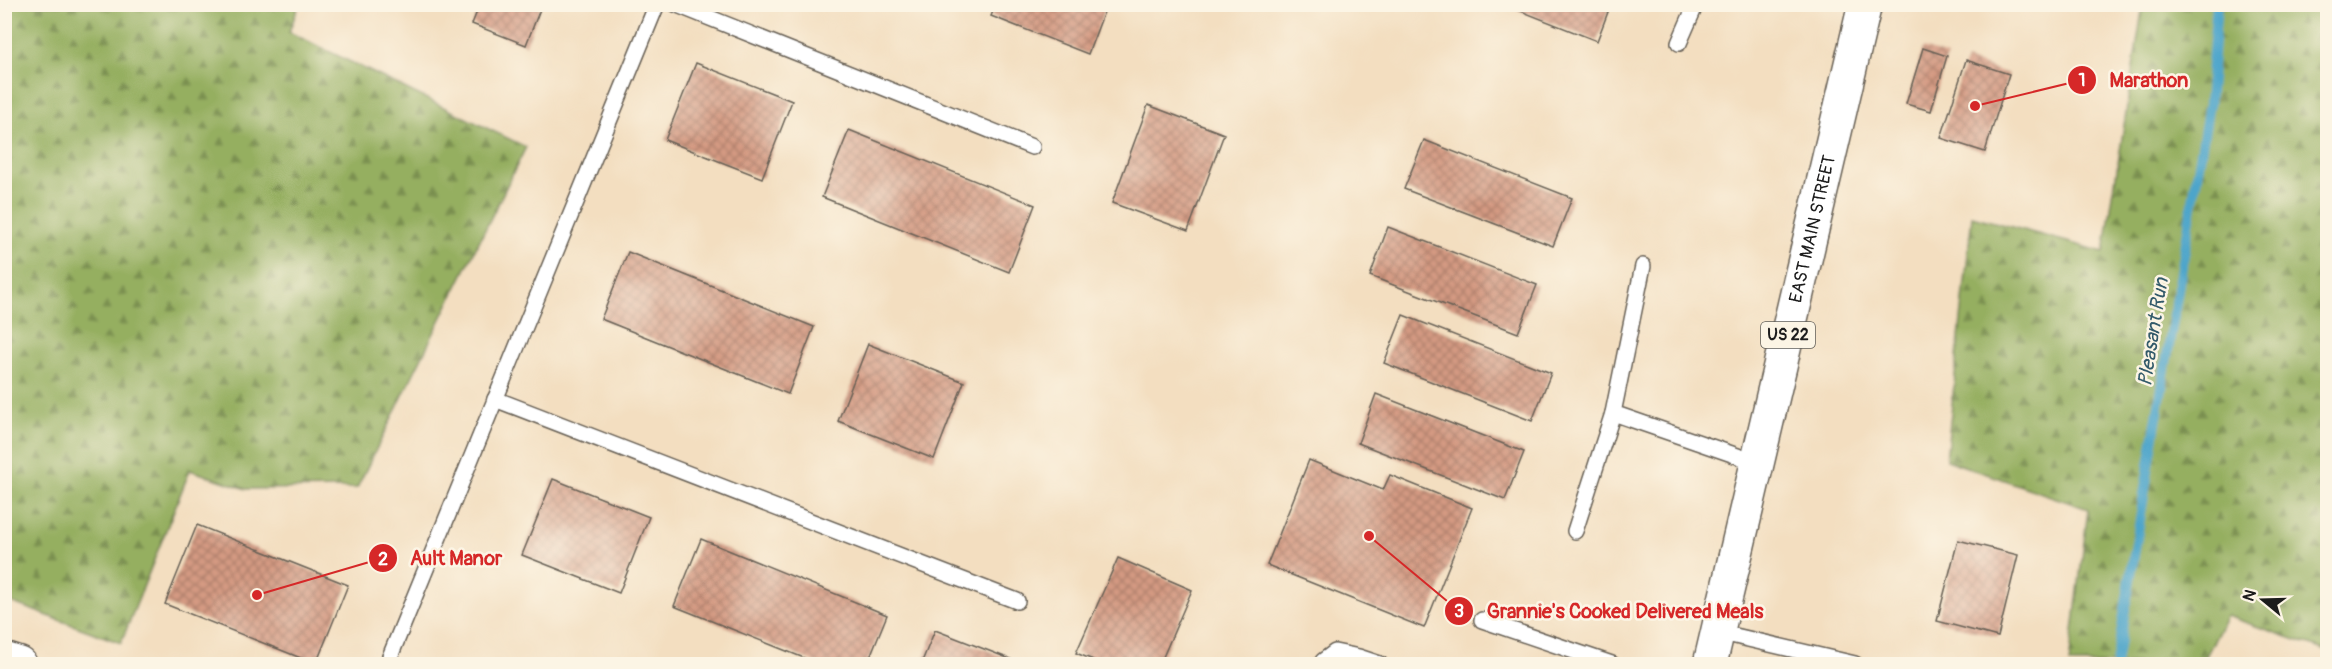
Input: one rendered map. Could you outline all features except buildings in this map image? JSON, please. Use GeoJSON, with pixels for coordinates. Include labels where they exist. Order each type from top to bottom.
{"type":"FeatureCollection","features":[{"type":"Feature","properties":{"kind":"main road","name":"EAST MAIN STREET"},"geometry":{"type":"LineString","coordinates":[[1710,664],[1758,463],[1860,6]]}},
{"type":"Feature","properties":{"kind":"main road"},"geometry":{"type":"LineString","coordinates":[[4,659],[20,664]]}},
{"type":"Feature","properties":{"kind":"lane"},"geometry":{"type":"LineString","coordinates":[[387,664],[657,4]]}},
{"type":"Feature","properties":{"kind":"lane"},"geometry":{"type":"LineString","coordinates":[[675,4],[1032,147]]}},
{"type":"Feature","properties":{"kind":"lane"},"geometry":{"type":"LineString","coordinates":[[1679,43],[1696,4]]}},
{"type":"Feature","properties":{"kind":"lane"},"geometry":{"type":"LineString","coordinates":[[1575,531],[1613,413],[1643,266]]}},
{"type":"Feature","properties":{"kind":"lane"},"geometry":{"type":"LineString","coordinates":[[495,399],[1017,601]]}},
{"type":"Feature","properties":{"kind":"lane"},"geometry":{"type":"LineString","coordinates":[[1613,413],[1758,463]]}},
{"type":"Feature","properties":{"kind":"lane"},"geometry":{"type":"LineString","coordinates":[[1482,620],[1612,664]]}},
{"type":"Feature","properties":{"kind":"lane"},"geometry":{"type":"LineString","coordinates":[[1718,632],[1855,664]]}},
{"type":"Feature","properties":{"kind":"lane"},"geometry":{"type":"LineString","coordinates":[[1322,664],[1335,652],[1380,664]]}},
{"type":"Feature","properties":{"kind":"green space"},"geometry":{"type":"Polygon","coordinates":[[[4,5],[299,5],[289,32],[526,147],[357,488],[246,489],[190,470],[121,643],[5,600],[4,5]]]}},
{"type":"Feature","properties":{"kind":"green space"},"geometry":{"type":"Polygon","coordinates":[[[2143,5],[2327,5],[2327,651],[2227,616],[2202,664],[2069,664],[2088,509],[1946,460],[1972,216],[2104,252],[2143,5]]]}},
{"type":"Feature","properties":{"kind":"waterway","name":"Pleasant Run"},"geometry":{"type":"LineString","coordinates":[[2116,664],[2209,104],[2217,4]]}},
{"type":"Feature","properties":{"kind":"place","name":"Marathon"},"geometry":{"type":"Point","coordinates":[1975,106]}},
{"type":"Feature","properties":{"kind":"place","name":"Grannie's Cooked Delivered Meals"},"geometry":{"type":"Point","coordinates":[1369,536]}},
{"type":"Feature","properties":{"kind":"place","name":"Ault Manor"},"geometry":{"type":"Point","coordinates":[257,595]}}]}
